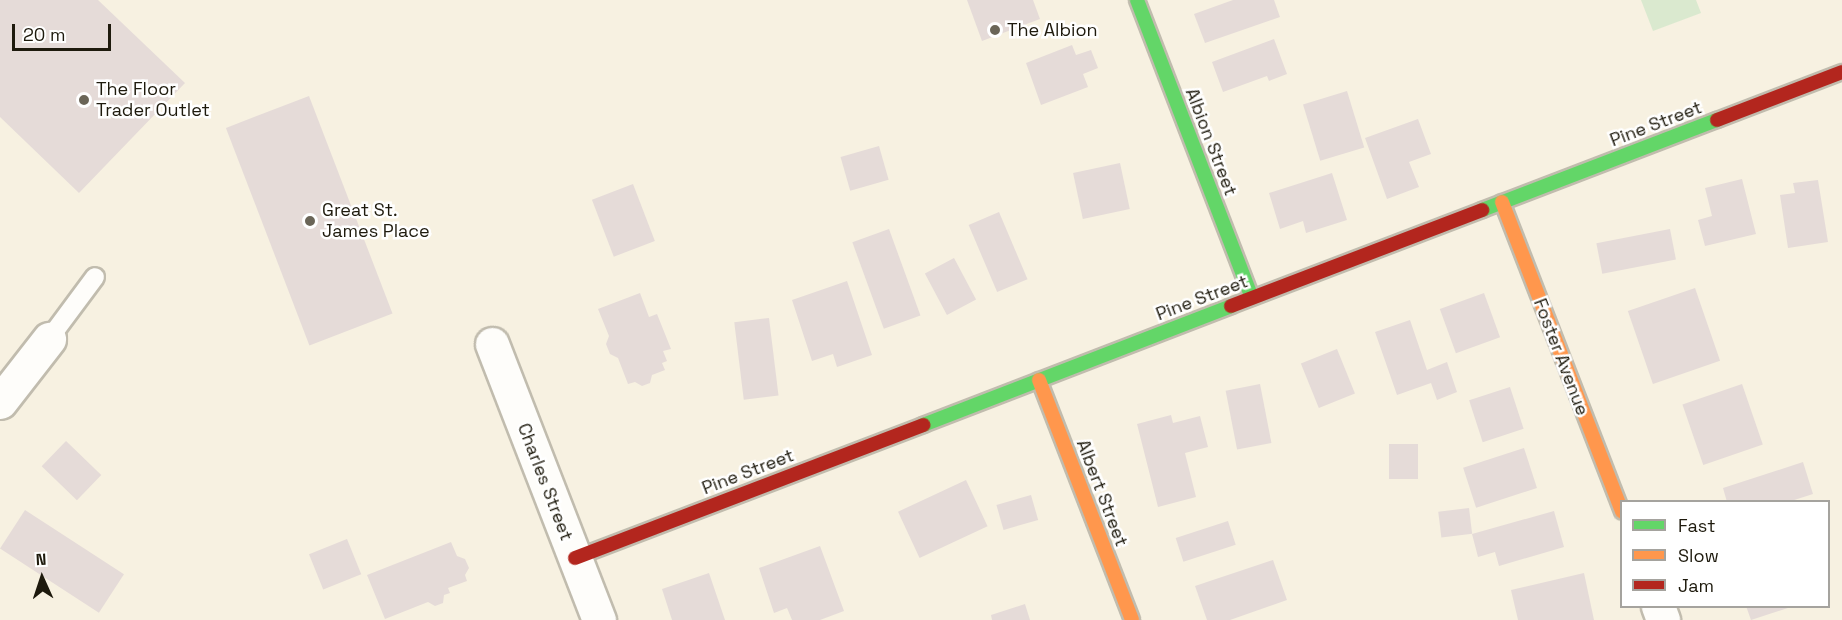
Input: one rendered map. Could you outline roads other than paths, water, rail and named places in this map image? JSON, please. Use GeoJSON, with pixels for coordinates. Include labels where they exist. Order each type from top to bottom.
{"type":"FeatureCollection","features":[{"type":"Feature","properties":{"kind":"street","name":"Albion Street"},"geometry":{"type":"LineString","coordinates":[[1137,0],[1252,298]]}},
{"type":"Feature","properties":{"kind":"street","name":"Pine Street"},"geometry":{"type":"LineString","coordinates":[[575,558],[1842,72]]}},
{"type":"Feature","properties":{"kind":"street","name":"Foster Avenue"},"geometry":{"type":"LineString","coordinates":[[1502,202],[1620,508]]}},
{"type":"Feature","properties":{"kind":"street"},"geometry":{"type":"LineString","coordinates":[[0,402],[49,339]]}},
{"type":"Feature","properties":{"kind":"street","name":"Charles Street"},"geometry":{"type":"LineString","coordinates":[[492,344],[599,620]]}},
{"type":"Feature","properties":{"kind":"street","name":"Albert Street"},"geometry":{"type":"LineString","coordinates":[[1039,380],[1132,620]]}},
{"type":"Feature","properties":{"kind":"lane"},"geometry":{"type":"LineString","coordinates":[[49,339],[95,277]]}},
{"type":"Feature","properties":{"kind":"place","name":"The Albion"},"geometry":{"type":"Point","coordinates":[995,30]}},
{"type":"Feature","properties":{"kind":"place","name":"The Floor Trader Outlet"},"geometry":{"type":"Point","coordinates":[84,100]}},
{"type":"Feature","properties":{"kind":"place","name":"Great St. James Place"},"geometry":{"type":"Point","coordinates":[310,221]}}]}
